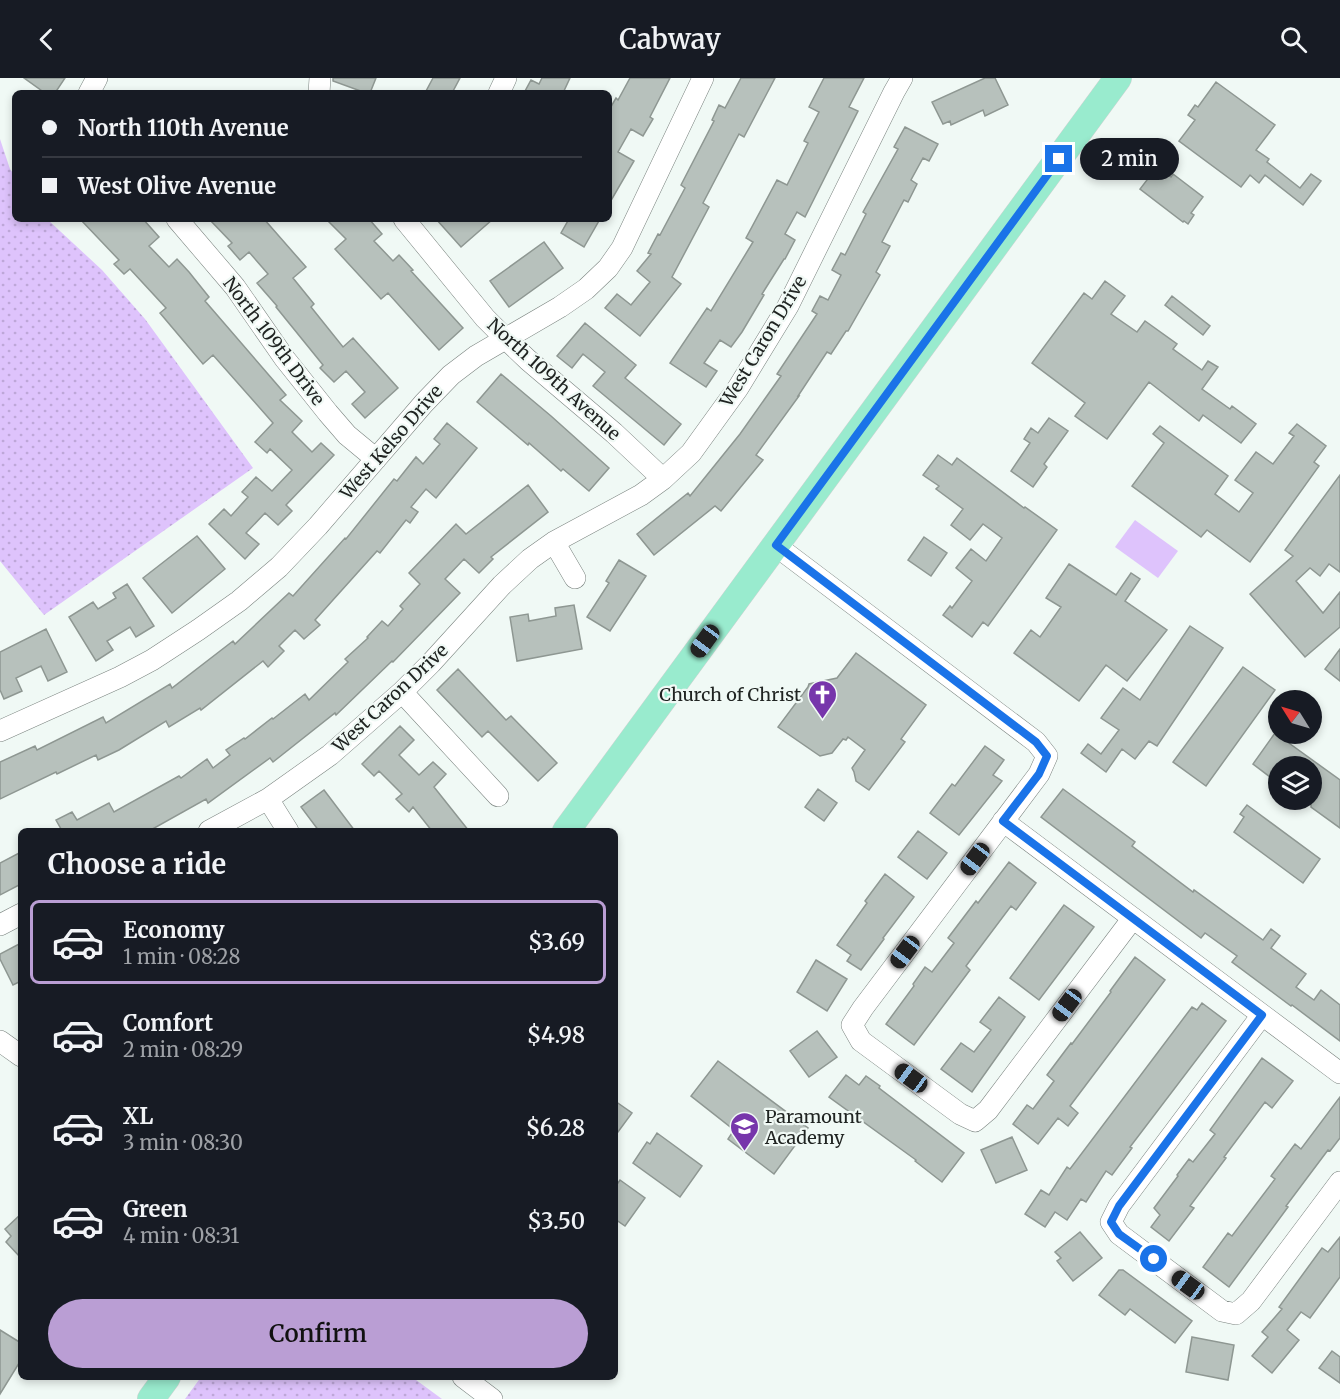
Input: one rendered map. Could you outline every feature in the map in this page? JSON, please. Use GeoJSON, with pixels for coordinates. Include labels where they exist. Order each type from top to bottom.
{"type":"FeatureCollection","features":[{"type":"Feature","properties":{"kind":"main road"},"geometry":{"type":"LineString","coordinates":[[568,828],[1118,78]]}},
{"type":"Feature","properties":{"kind":"main road"},"geometry":{"type":"LineString","coordinates":[[151,1399],[165,1380]]}},
{"type":"Feature","properties":{"kind":"street","name":"West Kelso Drive"},"geometry":{"type":"LineString","coordinates":[[0,731],[120,677],[152,660],[239,601],[279,567],[318,526],[423,403],[451,375],[476,356],[560,307],[586,289],[608,268],[622,248],[703,78]]}},
{"type":"Feature","properties":{"kind":"street","name":"West Caron Drive"},"geometry":{"type":"LineString","coordinates":[[215,828],[268,799],[330,755],[402,692],[502,585],[530,559],[554,542],[641,495],[663,479],[691,453],[738,388],[788,306],[902,78]]}},
{"type":"Feature","properties":{"kind":"street","name":"North 109th Drive"},"geometry":{"type":"LineString","coordinates":[[180,222],[235,287],[285,358],[328,413],[347,435],[376,459]]}},
{"type":"Feature","properties":{"kind":"street","name":"North 109th Avenue"},"geometry":{"type":"LineString","coordinates":[[406,222],[485,318],[528,360],[663,479]]}},
{"type":"Feature","properties":{"kind":"street"},"geometry":{"type":"LineString","coordinates":[[554,542],[575,578]]}},
{"type":"Feature","properties":{"kind":"street"},"geometry":{"type":"LineString","coordinates":[[776,545],[1036,742],[1047,756],[1039,774],[862,1008],[852,1025],[861,1041],[960,1114],[975,1121],[988,1110],[1133,918]]}},
{"type":"Feature","properties":{"kind":"street"},"geometry":{"type":"LineString","coordinates":[[402,692],[498,796]]}},
{"type":"Feature","properties":{"kind":"street"},"geometry":{"type":"LineString","coordinates":[[268,799],[286,828]]}},
{"type":"Feature","properties":{"kind":"street"},"geometry":{"type":"LineString","coordinates":[[1003,821],[1340,1073]]}},
{"type":"Feature","properties":{"kind":"street"},"geometry":{"type":"LineString","coordinates":[[0,924],[18,915]]}},
{"type":"Feature","properties":{"kind":"street"},"geometry":{"type":"LineString","coordinates":[[1262,1015],[1119,1206],[1111,1222],[1119,1234],[1222,1311],[1236,1314],[1251,1301],[1340,1182]]}},
{"type":"Feature","properties":{"kind":"street"},"geometry":{"type":"LineString","coordinates":[[0,1041],[18,1054]]}},
{"type":"Feature","properties":{"kind":"street"},"geometry":{"type":"LineString","coordinates":[[467,1380],[492,1399]]}},
{"type":"Feature","properties":{"kind":"shaded area"},"geometry":{"type":"Polygon","coordinates":[[[0,139],[12,172],[12,222],[50,222],[102,270],[145,319],[253,468],[44,615],[0,561],[0,139]]]}},
{"type":"Feature","properties":{"kind":"shaded area"},"geometry":{"type":"Polygon","coordinates":[[[1135,520],[1178,551],[1158,578],[1115,547],[1135,520]]]}},
{"type":"Feature","properties":{"kind":"shaded area"},"geometry":{"type":"Polygon","coordinates":[[[199,1380],[416,1380],[442,1399],[185,1399],[199,1380]]]}},
{"type":"Feature","properties":{"kind":"building"},"geometry":{"type":"Polygon","coordinates":[[[24,78],[65,78],[57,90],[41,90],[24,78]]]}},
{"type":"Feature","properties":{"kind":"building"},"geometry":{"type":"Polygon","coordinates":[[[333,78],[376,78],[371,90],[358,90],[333,81],[333,78]]]}},
{"type":"Feature","properties":{"kind":"building"},"geometry":{"type":"Polygon","coordinates":[[[433,78],[460,78],[454,90],[427,90],[433,78]]]}},
{"type":"Feature","properties":{"kind":"building"},"geometry":{"type":"Polygon","coordinates":[[[542,78],[570,78],[564,90],[526,90],[531,80],[539,84],[542,78]]]}},
{"type":"Feature","properties":{"kind":"building"},"geometry":{"type":"Polygon","coordinates":[[[630,78],[670,78],[650,117],[653,119],[643,136],[631,129],[618,152],[634,161],[612,199],[612,105],[616,98],[618,100],[630,78]]]}},
{"type":"Feature","properties":{"kind":"building"},"geometry":{"type":"Polygon","coordinates":[[[741,78],[775,78],[744,137],[739,134],[703,203],[709,207],[672,277],[681,284],[640,336],[605,308],[617,294],[631,305],[650,282],[637,271],[651,254],[648,253],[685,188],[681,185],[714,121],[712,120],[719,105],[725,108],[741,78]]]}},
{"type":"Feature","properties":{"kind":"building"},"geometry":{"type":"Polygon","coordinates":[[[824,78],[864,78],[849,107],[858,111],[805,217],[797,212],[785,234],[795,240],[742,332],[731,347],[720,340],[704,363],[717,371],[706,387],[670,363],[707,308],[711,311],[753,242],[746,238],[777,180],[787,185],[808,143],[804,141],[819,112],[809,107],[824,78]]]}},
{"type":"Feature","properties":{"kind":"building"},"geometry":{"type":"Polygon","coordinates":[[[985,78],[995,78],[1008,105],[985,116],[983,110],[951,125],[950,121],[943,124],[932,102],[985,78]]]}},
{"type":"Feature","properties":{"kind":"building"},"geometry":{"type":"Polygon","coordinates":[[[1216,82],[1275,125],[1256,150],[1269,159],[1267,162],[1300,188],[1311,174],[1321,181],[1303,205],[1265,175],[1259,183],[1250,175],[1241,187],[1179,141],[1195,120],[1188,115],[1195,105],[1198,107],[1216,82]]]}},
{"type":"Feature","properties":{"kind":"building"},"geometry":{"type":"Polygon","coordinates":[[[905,127],[938,144],[929,161],[923,158],[911,180],[917,184],[908,202],[904,200],[882,242],[890,246],[876,272],[880,275],[848,331],[831,354],[827,352],[799,396],[756,455],[763,460],[721,511],[715,506],[654,555],[637,534],[688,493],[690,496],[740,434],[781,376],[777,374],[817,314],[812,311],[820,296],[828,300],[841,275],[832,270],[841,253],[845,255],[866,214],[863,212],[898,149],[894,147],[905,127]]]}},
{"type":"Feature","properties":{"kind":"building"},"geometry":{"type":"Polygon","coordinates":[[[1157,167],[1171,177],[1173,174],[1203,197],[1191,213],[1194,215],[1188,224],[1140,189],[1157,167]]]}},
{"type":"Feature","properties":{"kind":"building"},"geometry":{"type":"Polygon","coordinates":[[[83,222],[146,222],[159,237],[149,246],[169,267],[177,259],[189,272],[209,297],[205,301],[286,395],[280,400],[302,421],[292,432],[312,452],[321,443],[334,455],[286,505],[292,511],[278,525],[265,513],[246,533],[259,544],[245,559],[209,524],[224,509],[231,516],[248,497],[242,492],[256,477],[272,491],[292,470],[270,449],[267,453],[255,442],[273,423],[213,355],[203,364],[160,313],[166,308],[130,269],[124,274],[114,264],[119,260],[83,222]]]}},
{"type":"Feature","properties":{"kind":"building"},"geometry":{"type":"Polygon","coordinates":[[[212,222],[267,222],[306,267],[293,278],[314,304],[311,307],[343,347],[353,338],[398,388],[365,418],[352,404],[365,392],[346,371],[334,382],[320,368],[323,365],[257,283],[268,274],[249,252],[240,260],[228,246],[232,243],[212,222]]]}},
{"type":"Feature","properties":{"kind":"building"},"geometry":{"type":"Polygon","coordinates":[[[329,222],[372,222],[382,234],[374,241],[393,261],[399,255],[463,328],[439,350],[388,293],[381,299],[335,249],[346,239],[329,222]]]}},
{"type":"Feature","properties":{"kind":"building"},"geometry":{"type":"Polygon","coordinates":[[[439,222],[490,222],[461,247],[439,222]]]}},
{"type":"Feature","properties":{"kind":"building"},"geometry":{"type":"Polygon","coordinates":[[[567,222],[598,222],[584,247],[561,233],[567,222]]]}},
{"type":"Feature","properties":{"kind":"building"},"geometry":{"type":"Polygon","coordinates":[[[544,242],[563,268],[509,307],[490,281],[544,242]]]}},
{"type":"Feature","properties":{"kind":"building"},"geometry":{"type":"Polygon","coordinates":[[[1105,281],[1125,296],[1111,314],[1137,332],[1145,321],[1177,344],[1173,349],[1202,370],[1208,361],[1218,367],[1202,389],[1230,409],[1232,406],[1256,424],[1241,443],[1203,415],[1199,421],[1149,382],[1107,439],[1075,416],[1085,403],[1032,363],[1084,293],[1092,299],[1105,281]]]}},
{"type":"Feature","properties":{"kind":"building"},"geometry":{"type":"Polygon","coordinates":[[[1172,296],[1210,326],[1203,335],[1165,305],[1172,296]]]}},
{"type":"Feature","properties":{"kind":"building"},"geometry":{"type":"Polygon","coordinates":[[[585,323],[636,365],[625,378],[681,424],[664,445],[593,386],[605,372],[583,354],[572,368],[557,356],[585,323]]]}},
{"type":"Feature","properties":{"kind":"building"},"geometry":{"type":"Polygon","coordinates":[[[501,374],[609,468],[589,491],[563,469],[561,471],[529,443],[528,445],[477,402],[501,374]]]}},
{"type":"Feature","properties":{"kind":"building"},"geometry":{"type":"Polygon","coordinates":[[[1049,418],[1068,431],[1044,464],[1047,467],[1033,487],[1011,471],[1030,443],[1024,439],[1031,428],[1038,433],[1049,418]]]}},
{"type":"Feature","properties":{"kind":"building"},"geometry":{"type":"Polygon","coordinates":[[[447,423],[477,448],[436,498],[426,489],[411,507],[418,512],[410,523],[406,520],[380,553],[377,551],[315,620],[320,625],[304,639],[295,630],[279,646],[284,651],[268,667],[263,661],[201,710],[200,708],[169,727],[166,721],[98,760],[96,755],[0,799],[0,762],[35,746],[37,750],[103,717],[106,723],[170,684],[172,688],[233,641],[235,644],[289,593],[293,596],[346,539],[394,479],[397,481],[416,457],[423,464],[440,444],[434,439],[447,423]]]}},
{"type":"Feature","properties":{"kind":"building"},"geometry":{"type":"Polygon","coordinates":[[[1297,424],[1326,446],[1314,462],[1319,466],[1250,562],[1207,530],[1201,537],[1132,486],[1164,443],[1153,434],[1160,426],[1228,476],[1215,494],[1239,512],[1253,493],[1235,480],[1256,452],[1273,464],[1294,436],[1289,433],[1297,424]]]}},
{"type":"Feature","properties":{"kind":"building"},"geometry":{"type":"Polygon","coordinates":[[[938,455],[952,465],[957,458],[1057,530],[988,626],[983,622],[972,637],[943,615],[950,606],[952,608],[972,581],[956,568],[971,549],[986,561],[1002,538],[983,524],[970,540],[951,525],[963,509],[936,489],[939,486],[923,475],[938,455]]]}},
{"type":"Feature","properties":{"kind":"building"},"geometry":{"type":"Polygon","coordinates":[[[1340,475],[1340,572],[1329,564],[1320,576],[1310,568],[1296,581],[1323,613],[1340,592],[1340,627],[1305,657],[1250,594],[1293,556],[1285,550],[1340,475]]]}},
{"type":"Feature","properties":{"kind":"building"},"geometry":{"type":"Polygon","coordinates":[[[528,485],[548,512],[491,557],[493,559],[479,573],[464,559],[445,579],[460,593],[393,662],[336,715],[335,713],[273,762],[270,758],[208,803],[206,799],[154,828],[60,828],[56,820],[72,812],[77,820],[109,803],[114,812],[179,776],[181,778],[207,759],[213,768],[230,755],[226,750],[245,739],[305,694],[309,700],[348,662],[345,659],[368,638],[382,621],[388,626],[403,609],[400,606],[420,584],[409,573],[456,524],[466,534],[528,485]]]}},
{"type":"Feature","properties":{"kind":"building"},"geometry":{"type":"Polygon","coordinates":[[[197,536],[225,569],[172,613],[143,578],[197,536]]]}},
{"type":"Feature","properties":{"kind":"building"},"geometry":{"type":"Polygon","coordinates":[[[924,537],[947,553],[931,576],[908,560],[924,537]]]}},
{"type":"Feature","properties":{"kind":"building"},"geometry":{"type":"Polygon","coordinates":[[[619,560],[646,576],[610,631],[587,617],[609,583],[606,581],[619,560]]]}},
{"type":"Feature","properties":{"kind":"building"},"geometry":{"type":"Polygon","coordinates":[[[1069,564],[1116,595],[1131,573],[1140,579],[1125,601],[1167,630],[1127,681],[1106,665],[1079,701],[1014,653],[1031,630],[1040,637],[1061,607],[1046,598],[1069,564]]]}},
{"type":"Feature","properties":{"kind":"building"},"geometry":{"type":"Polygon","coordinates":[[[127,584],[154,626],[136,637],[130,627],[107,641],[113,650],[96,661],[69,617],[93,602],[98,609],[116,598],[113,593],[127,584]]]}},
{"type":"Feature","properties":{"kind":"building"},"geometry":{"type":"Polygon","coordinates":[[[574,605],[582,649],[517,661],[510,617],[528,614],[529,621],[556,616],[555,608],[574,605]]]}},
{"type":"Feature","properties":{"kind":"building"},"geometry":{"type":"Polygon","coordinates":[[[1190,626],[1223,648],[1157,746],[1149,741],[1135,759],[1122,749],[1106,772],[1081,753],[1088,744],[1101,754],[1119,730],[1101,718],[1123,688],[1140,700],[1190,626]]]}},
{"type":"Feature","properties":{"kind":"building"},"geometry":{"type":"Polygon","coordinates":[[[46,629],[67,672],[48,681],[41,666],[16,678],[22,691],[4,699],[0,690],[0,652],[46,629]]]}},
{"type":"Feature","properties":{"kind":"building"},"geometry":{"type":"Polygon","coordinates":[[[1340,649],[1340,681],[1325,669],[1340,649]]]}},
{"type":"Feature","properties":{"kind":"building","name":"Church of Christ"},"geometry":{"type":"Polygon","coordinates":[[[856,653],[926,705],[901,739],[905,742],[869,790],[856,781],[852,768],[865,750],[848,737],[846,740],[843,739],[832,753],[820,756],[778,727],[809,684],[837,678],[856,653]]]}},
{"type":"Feature","properties":{"kind":"building"},"geometry":{"type":"Polygon","coordinates":[[[1243,667],[1275,690],[1268,690],[1268,700],[1206,786],[1173,762],[1243,667]]]}},
{"type":"Feature","properties":{"kind":"building"},"geometry":{"type":"Polygon","coordinates":[[[458,669],[506,720],[511,716],[557,763],[538,781],[488,731],[482,737],[437,690],[458,669]]]}},
{"type":"Feature","properties":{"kind":"building"},"geometry":{"type":"Polygon","coordinates":[[[400,726],[414,740],[399,755],[419,775],[433,762],[446,774],[434,787],[467,828],[430,828],[413,807],[409,812],[396,799],[402,794],[379,771],[374,776],[362,764],[400,726]]]}},
{"type":"Feature","properties":{"kind":"building"},"geometry":{"type":"Polygon","coordinates":[[[1268,743],[1290,744],[1307,756],[1268,756],[1268,775],[1253,764],[1268,743]]]}},
{"type":"Feature","properties":{"kind":"building"},"geometry":{"type":"Polygon","coordinates":[[[985,746],[1004,760],[993,775],[1002,781],[959,835],[930,813],[952,784],[955,786],[985,746]]]}},
{"type":"Feature","properties":{"kind":"building"},"geometry":{"type":"Polygon","coordinates":[[[1322,767],[1340,780],[1340,828],[1315,810],[1322,810],[1322,767]]]}},
{"type":"Feature","properties":{"kind":"building"},"geometry":{"type":"Polygon","coordinates":[[[818,789],[837,803],[824,821],[805,807],[818,789]]]}},
{"type":"Feature","properties":{"kind":"building"},"geometry":{"type":"Polygon","coordinates":[[[1063,789],[1135,842],[1132,846],[1193,892],[1194,890],[1263,940],[1271,929],[1280,936],[1271,948],[1306,974],[1296,987],[1314,1000],[1321,990],[1340,1005],[1340,1041],[1232,962],[1237,956],[1205,933],[1201,938],[1041,817],[1063,789]]]}},
{"type":"Feature","properties":{"kind":"building"},"geometry":{"type":"Polygon","coordinates":[[[324,790],[353,828],[317,828],[301,807],[324,790]]]}},
{"type":"Feature","properties":{"kind":"building"},"geometry":{"type":"Polygon","coordinates":[[[1247,805],[1320,859],[1303,883],[1234,832],[1244,817],[1240,814],[1247,805]]]}},
{"type":"Feature","properties":{"kind":"building"},"geometry":{"type":"Polygon","coordinates":[[[918,831],[947,853],[927,879],[898,857],[918,831]]]}},
{"type":"Feature","properties":{"kind":"building"},"geometry":{"type":"Polygon","coordinates":[[[18,854],[18,886],[0,895],[0,863],[18,854]]]}},
{"type":"Feature","properties":{"kind":"building"},"geometry":{"type":"Polygon","coordinates":[[[1009,862],[1036,883],[1016,910],[1011,906],[966,966],[970,970],[914,1045],[886,1024],[925,967],[932,972],[954,943],[948,938],[1009,862]]]}},
{"type":"Feature","properties":{"kind":"building"},"geometry":{"type":"Polygon","coordinates":[[[885,874],[914,897],[861,970],[847,961],[851,955],[837,945],[885,874]]]}},
{"type":"Feature","properties":{"kind":"building"},"geometry":{"type":"Polygon","coordinates":[[[1064,905],[1094,927],[1039,1000],[1010,978],[1064,905]]]}},
{"type":"Feature","properties":{"kind":"building"},"geometry":{"type":"Polygon","coordinates":[[[18,945],[18,982],[13,985],[0,959],[0,954],[18,945]]]}},
{"type":"Feature","properties":{"kind":"building"},"geometry":{"type":"Polygon","coordinates":[[[1135,957],[1165,980],[1070,1106],[1078,1113],[1068,1126],[1058,1118],[1038,1144],[1013,1124],[1027,1105],[1033,1109],[1054,1081],[1047,1075],[1135,957]]]}},
{"type":"Feature","properties":{"kind":"building"},"geometry":{"type":"Polygon","coordinates":[[[816,960],[847,979],[827,1011],[797,992],[816,960]]]}},
{"type":"Feature","properties":{"kind":"building"},"geometry":{"type":"Polygon","coordinates":[[[999,997],[1025,1017],[972,1092],[941,1069],[961,1043],[974,1052],[991,1030],[980,1022],[999,997]]]}},
{"type":"Feature","properties":{"kind":"building"},"geometry":{"type":"Polygon","coordinates":[[[1202,1003],[1226,1021],[1130,1147],[1132,1148],[1112,1175],[1106,1171],[1086,1202],[1081,1199],[1067,1220],[1055,1212],[1045,1227],[1025,1214],[1041,1190],[1049,1195],[1067,1167],[1070,1169],[1192,1007],[1197,1010],[1202,1003]]]}},
{"type":"Feature","properties":{"kind":"building"},"geometry":{"type":"Polygon","coordinates":[[[817,1031],[837,1057],[809,1077],[790,1051],[817,1031]]]}},
{"type":"Feature","properties":{"kind":"building"},"geometry":{"type":"Polygon","coordinates":[[[1262,1058],[1293,1081],[1272,1108],[1265,1102],[1190,1206],[1194,1208],[1169,1241],[1151,1227],[1160,1215],[1154,1208],[1189,1159],[1193,1162],[1215,1134],[1210,1130],[1262,1058]]]}},
{"type":"Feature","properties":{"kind":"building"},"geometry":{"type":"Polygon","coordinates":[[[718,1061],[808,1128],[774,1174],[728,1139],[734,1130],[691,1096],[718,1061]]]}},
{"type":"Feature","properties":{"kind":"building"},"geometry":{"type":"Polygon","coordinates":[[[846,1075],[859,1085],[866,1076],[964,1153],[942,1182],[916,1160],[829,1097],[846,1075]]]}},
{"type":"Feature","properties":{"kind":"building"},"geometry":{"type":"Polygon","coordinates":[[[1340,1097],[1340,1138],[1330,1151],[1328,1150],[1286,1206],[1288,1207],[1229,1287],[1203,1267],[1228,1233],[1232,1236],[1275,1179],[1271,1176],[1295,1144],[1301,1149],[1340,1097]]]}},
{"type":"Feature","properties":{"kind":"building"},"geometry":{"type":"Polygon","coordinates":[[[618,1103],[632,1113],[618,1132],[618,1103]]]}},
{"type":"Feature","properties":{"kind":"building"},"geometry":{"type":"Polygon","coordinates":[[[657,1133],[702,1166],[680,1197],[633,1163],[647,1142],[650,1144],[657,1133]]]}},
{"type":"Feature","properties":{"kind":"building"},"geometry":{"type":"Polygon","coordinates":[[[1012,1137],[1027,1170],[996,1183],[981,1150],[1012,1137]]]}},
{"type":"Feature","properties":{"kind":"building"},"geometry":{"type":"Polygon","coordinates":[[[620,1180],[645,1198],[625,1226],[618,1221],[618,1183],[620,1180]]]}},
{"type":"Feature","properties":{"kind":"building"},"geometry":{"type":"Polygon","coordinates":[[[18,1217],[18,1255],[6,1242],[11,1236],[5,1229],[18,1217]]]}},
{"type":"Feature","properties":{"kind":"building"},"geometry":{"type":"Polygon","coordinates":[[[1080,1232],[1102,1258],[1073,1281],[1057,1261],[1061,1258],[1055,1252],[1080,1232]]]}},
{"type":"Feature","properties":{"kind":"building"},"geometry":{"type":"Polygon","coordinates":[[[1340,1237],[1340,1277],[1310,1318],[1301,1312],[1287,1330],[1299,1340],[1272,1373],[1252,1356],[1268,1337],[1262,1332],[1282,1309],[1279,1307],[1322,1248],[1328,1252],[1340,1237]]]}},
{"type":"Feature","properties":{"kind":"building"},"geometry":{"type":"Polygon","coordinates":[[[1119,1270],[1123,1270],[1192,1321],[1175,1343],[1130,1309],[1125,1315],[1099,1295],[1119,1270]]]}},
{"type":"Feature","properties":{"kind":"building"},"geometry":{"type":"Polygon","coordinates":[[[0,1330],[18,1341],[18,1365],[0,1394],[0,1330]]]}},
{"type":"Feature","properties":{"kind":"building"},"geometry":{"type":"Polygon","coordinates":[[[1192,1337],[1234,1345],[1228,1380],[1186,1372],[1192,1337]]]}},
{"type":"Feature","properties":{"kind":"building"},"geometry":{"type":"Polygon","coordinates":[[[1332,1351],[1340,1357],[1340,1383],[1319,1368],[1332,1351]]]}},
{"type":"Feature","properties":{"kind":"place","name":"Church of Christ"},"geometry":{"type":"Point","coordinates":[822,720]}},
{"type":"Feature","properties":{"kind":"place","name":"Paramount Academy"},"geometry":{"type":"Point","coordinates":[744,1152]}},
{"type":"Feature","properties":{"kind":"route"},"geometry":{"type":"LineString","coordinates":[[1059,159],[776,545],[1036,742],[1047,756],[1039,774],[1003,821],[1262,1015],[1119,1206],[1111,1222],[1119,1234],[1154,1259]]}}]}
